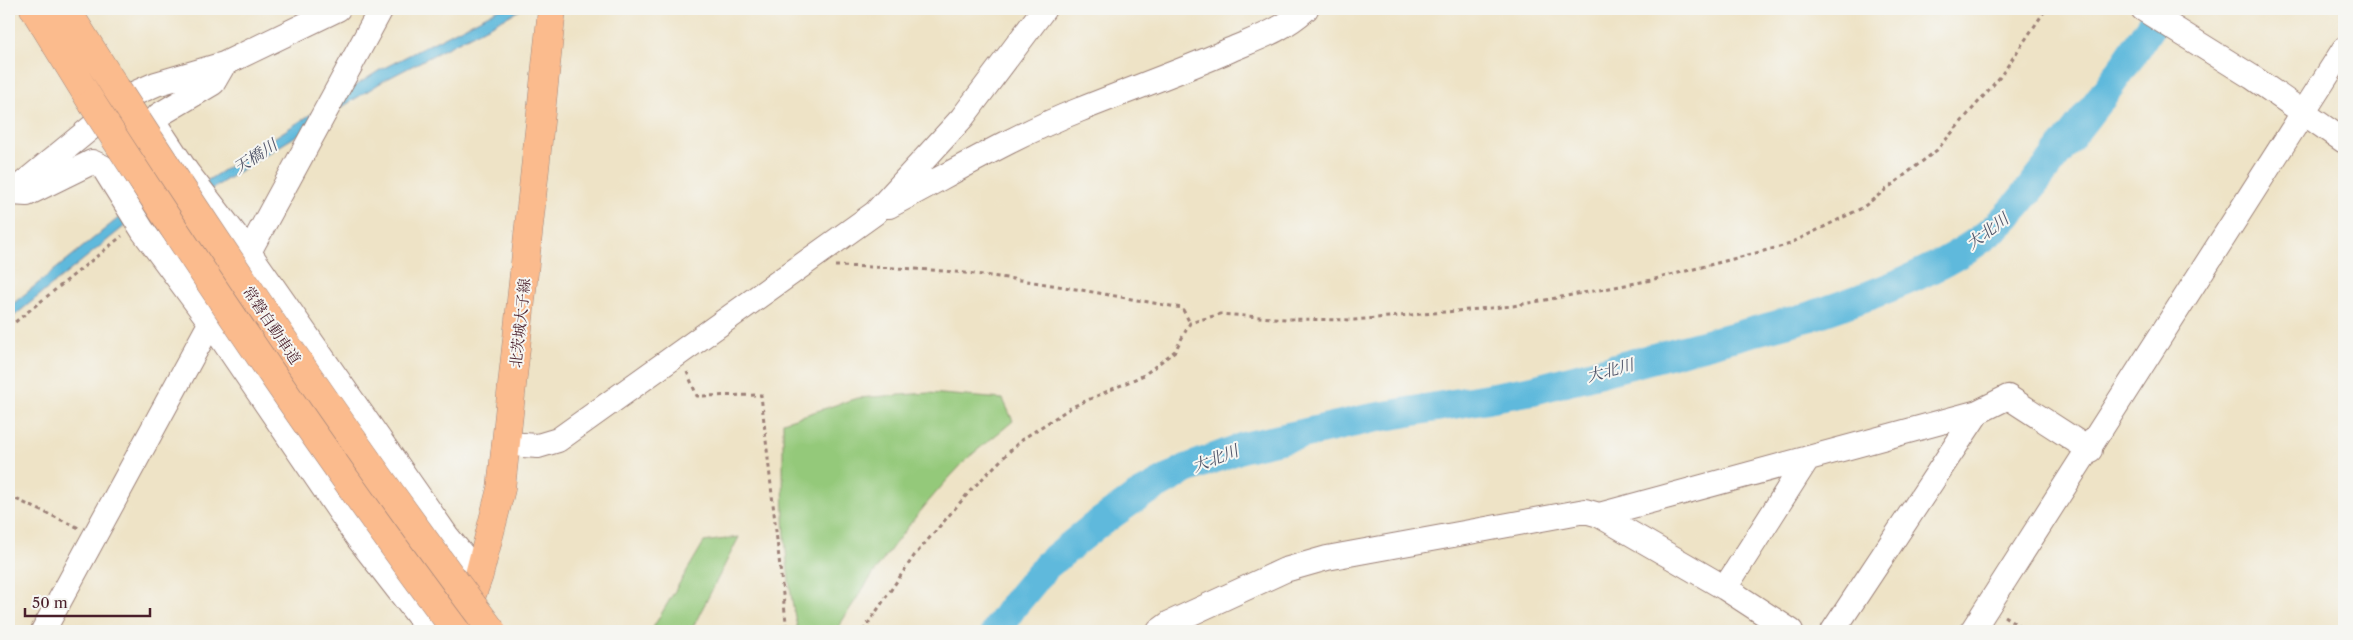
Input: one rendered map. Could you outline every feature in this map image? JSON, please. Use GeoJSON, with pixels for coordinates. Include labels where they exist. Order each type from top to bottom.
{"type":"FeatureCollection","features":[{"type":"Feature","properties":{"kind":"main road","name":"常磐自動車道"},"geometry":{"type":"LineString","coordinates":[[34,9],[92,103],[254,349],[344,480],[458,631]]}},
{"type":"Feature","properties":{"kind":"main road","name":"常磐自動車道"},"geometry":{"type":"LineString","coordinates":[[66,9],[277,333],[404,514],[492,631]]}},
{"type":"Feature","properties":{"kind":"main road","name":"北茨城大子線"},"geometry":{"type":"LineString","coordinates":[[458,631],[479,575],[501,489],[508,444],[552,9]]}},
{"type":"Feature","properties":{"kind":"street"},"geometry":{"type":"LineString","coordinates":[[10,194],[131,95],[156,84],[224,64],[338,9]]}},
{"type":"Feature","properties":{"kind":"street"},"geometry":{"type":"LineString","coordinates":[[43,631],[381,9]]}},
{"type":"Feature","properties":{"kind":"street"},"geometry":{"type":"LineString","coordinates":[[875,214],[962,118],[1044,9]]}},
{"type":"Feature","properties":{"kind":"street"},"geometry":{"type":"LineString","coordinates":[[508,444],[538,446],[558,440],[875,214],[1023,134],[1078,110],[1177,74],[1266,35],[1290,24],[1306,9]]}},
{"type":"Feature","properties":{"kind":"street"},"geometry":{"type":"LineString","coordinates":[[2143,9],[2252,77],[2344,141]]}},
{"type":"Feature","properties":{"kind":"street"},"geometry":{"type":"LineString","coordinates":[[1972,631],[2090,450],[2302,112],[2344,49]]}},
{"type":"Feature","properties":{"kind":"street"},"geometry":{"type":"LineString","coordinates":[[224,64],[213,83],[159,115],[154,122],[187,172],[248,252],[447,536],[479,575]]}},
{"type":"Feature","properties":{"kind":"street"},"geometry":{"type":"LineString","coordinates":[[10,194],[27,194],[92,162],[103,167],[143,231],[210,323],[419,626]]}},
{"type":"Feature","properties":{"kind":"street"},"geometry":{"type":"LineString","coordinates":[[1599,515],[1978,412],[2008,397],[2090,450]]}},
{"type":"Feature","properties":{"kind":"street"},"geometry":{"type":"LineString","coordinates":[[1833,631],[1978,412]]}},
{"type":"Feature","properties":{"kind":"street"},"geometry":{"type":"LineString","coordinates":[[1725,588],[1808,458]]}},
{"type":"Feature","properties":{"kind":"street"},"geometry":{"type":"LineString","coordinates":[[1159,631],[1170,623],[1285,570],[1327,558],[1585,510],[1599,515],[1725,588],[1791,631]]}},
{"type":"Feature","properties":{"kind":"path"},"geometry":{"type":"LineString","coordinates":[[863,631],[914,556],[970,491],[1021,440],[1072,407],[1144,375],[1175,351],[1190,324],[1220,314],[1286,319],[1354,320],[1513,306],[1647,281],[1787,245],[1862,208],[1937,150],[2000,78],[2046,9]]}},
{"type":"Feature","properties":{"kind":"path"},"geometry":{"type":"LineString","coordinates":[[9,327],[122,236]]}},
{"type":"Feature","properties":{"kind":"path"},"geometry":{"type":"LineString","coordinates":[[802,265],[902,268],[977,275],[1182,308],[1190,324]]}},
{"type":"Feature","properties":{"kind":"path"},"geometry":{"type":"LineString","coordinates":[[678,353],[697,396],[761,395],[787,631]]}},
{"type":"Feature","properties":{"kind":"path"},"geometry":{"type":"LineString","coordinates":[[9,496],[81,528]]}},
{"type":"Feature","properties":{"kind":"path"},"geometry":{"type":"LineString","coordinates":[[1989,607],[2028,631]]}},
{"type":"Feature","properties":{"kind":"green space"},"geometry":{"type":"Polygon","coordinates":[[[929,393],[1003,399],[1013,421],[969,457],[928,502],[879,565],[836,631],[798,631],[789,579],[784,527],[783,422],[857,398],[929,393]]]}},
{"type":"Feature","properties":{"kind":"green space"},"geometry":{"type":"Polygon","coordinates":[[[739,537],[691,631],[651,631],[704,542],[739,537]]]}},
{"type":"Feature","properties":{"kind":"water","name":"天橋川"},"geometry":{"type":"Polygon","coordinates":[[[499,9],[522,9],[385,80],[210,190],[126,225],[9,320],[9,307],[121,216],[205,182],[380,70],[499,9]]]}},
{"type":"Feature","properties":{"kind":"waterway","name":"大北川"},"geometry":{"type":"LineString","coordinates":[[996,631],[1013,606],[1047,565],[1095,526],[1136,497],[1186,469],[1244,447],[1368,419],[1533,390],[1808,317],[1898,284],[1941,264],[1981,239],[2021,201],[2111,85],[2161,9]]}}]}
